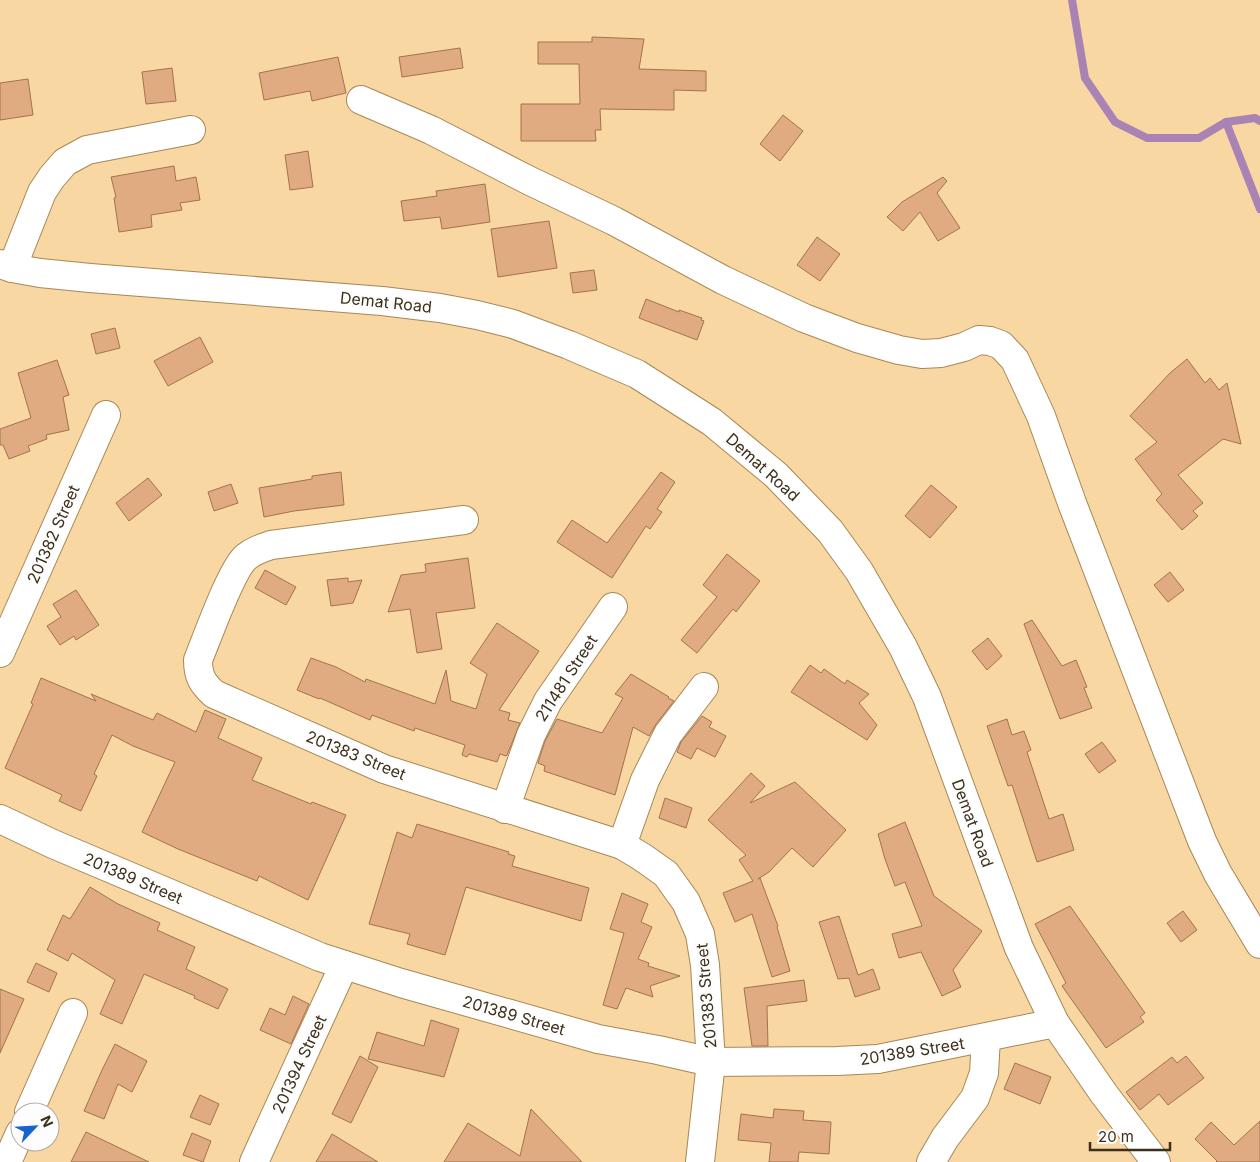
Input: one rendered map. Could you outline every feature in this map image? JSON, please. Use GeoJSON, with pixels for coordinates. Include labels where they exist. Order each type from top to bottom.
{"type":"FeatureCollection","features":[{"type":"Feature","properties":{"kind":"street"},"geometry":{"type":"LineString","coordinates":[[361,100],[431,130],[528,180],[614,220],[723,280],[804,318],[858,338],[922,354],[941,353],[979,340],[990,340],[1001,345],[1015,360],[1041,416],[1072,503],[1202,841],[1218,874],[1260,944]]}},
{"type":"Feature","properties":{"kind":"street"},"geometry":{"type":"LineString","coordinates":[[6,266],[42,192],[65,162],[87,150],[191,130]]}},
{"type":"Feature","properties":{"kind":"street","name":"Demat Road"},"geometry":{"type":"LineString","coordinates":[[6,266],[90,278],[382,301],[440,308],[476,315],[513,324],[637,374],[712,422],[776,475],[830,531],[859,571],[903,647],[927,697],[1020,948],[1055,1024],[1104,1094],[1156,1162]]}},
{"type":"Feature","properties":{"kind":"street","name":"201382 Street"},"geometry":{"type":"LineString","coordinates":[[0,653],[106,415]]}},
{"type":"Feature","properties":{"kind":"street","name":"201383 Street"},"geometry":{"type":"LineString","coordinates":[[464,520],[271,545],[259,549],[245,558],[232,579],[198,660],[198,672],[203,684],[214,694],[384,769],[622,845],[666,874],[686,902],[700,934],[705,965],[711,1062],[700,1162]]}},
{"type":"Feature","properties":{"kind":"street","name":"211481 Street"},"geometry":{"type":"LineString","coordinates":[[505,809],[531,735],[548,701],[613,608]]}},
{"type":"Feature","properties":{"kind":"street"},"geometry":{"type":"LineString","coordinates":[[622,845],[645,780],[664,742],[704,687]]}},
{"type":"Feature","properties":{"kind":"street","name":"201389 Street"},"geometry":{"type":"LineString","coordinates":[[0,819],[320,958],[410,986],[598,1038],[711,1062],[878,1059],[1055,1024]]}},
{"type":"Feature","properties":{"kind":"street","name":"201394 Street"},"geometry":{"type":"LineString","coordinates":[[254,1162],[344,965]]}},
{"type":"Feature","properties":{"kind":"street"},"geometry":{"type":"LineString","coordinates":[[34,1102],[73,1013]]}},
{"type":"Feature","properties":{"kind":"street"},"geometry":{"type":"LineString","coordinates":[[931,1162],[945,1138],[975,1098],[984,1073],[986,1038]]}},
{"type":"Feature","properties":{"kind":"building"},"geometry":{"type":"Polygon","coordinates":[[[592,37],[644,39],[639,69],[706,71],[706,91],[674,90],[674,110],[600,109],[601,130],[595,130],[596,141],[521,141],[521,104],[580,104],[579,64],[538,64],[538,42],[592,42],[592,37]]]}},
{"type":"Feature","properties":{"kind":"building"},"geometry":{"type":"Polygon","coordinates":[[[460,48],[463,68],[402,77],[399,57],[460,48]]]}},
{"type":"Feature","properties":{"kind":"building"},"geometry":{"type":"Polygon","coordinates":[[[338,57],[346,93],[312,101],[310,91],[264,100],[259,73],[338,57]]]}},
{"type":"Feature","properties":{"kind":"building"},"geometry":{"type":"Polygon","coordinates":[[[172,68],[176,101],[146,104],[142,72],[172,68]]]}},
{"type":"Feature","properties":{"kind":"building"},"geometry":{"type":"Polygon","coordinates":[[[28,79],[33,115],[0,120],[0,83],[28,79]]]}},
{"type":"Feature","properties":{"kind":"building"},"geometry":{"type":"Polygon","coordinates":[[[783,115],[803,131],[780,161],[760,144],[783,115]]]}},
{"type":"Feature","properties":{"kind":"building"},"geometry":{"type":"Polygon","coordinates":[[[308,151],[313,187],[290,190],[285,155],[308,151]]]}},
{"type":"Feature","properties":{"kind":"building"},"geometry":{"type":"Polygon","coordinates":[[[174,166],[176,181],[196,177],[200,200],[180,203],[182,210],[151,215],[152,227],[119,232],[114,198],[116,197],[111,177],[174,166]]]}},
{"type":"Feature","properties":{"kind":"building"},"geometry":{"type":"Polygon","coordinates":[[[943,177],[947,181],[937,193],[960,228],[938,241],[920,212],[903,231],[887,217],[902,202],[943,177]]]}},
{"type":"Feature","properties":{"kind":"building"},"geometry":{"type":"Polygon","coordinates":[[[485,184],[490,222],[442,229],[440,217],[404,221],[401,201],[437,196],[436,191],[485,184]]]}},
{"type":"Feature","properties":{"kind":"building"},"geometry":{"type":"Polygon","coordinates":[[[549,221],[557,268],[498,277],[491,229],[549,221]]]}},
{"type":"Feature","properties":{"kind":"building"},"geometry":{"type":"Polygon","coordinates":[[[817,237],[840,254],[820,281],[797,265],[817,237]]]}},
{"type":"Feature","properties":{"kind":"building"},"geometry":{"type":"Polygon","coordinates":[[[594,270],[597,290],[573,293],[570,273],[594,270]]]}},
{"type":"Feature","properties":{"kind":"building"},"geometry":{"type":"Polygon","coordinates":[[[646,299],[679,312],[679,310],[702,318],[701,320],[704,321],[697,340],[639,318],[646,299]]]}},
{"type":"Feature","properties":{"kind":"building"},"geometry":{"type":"Polygon","coordinates":[[[115,328],[120,348],[96,354],[91,334],[115,328]]]}},
{"type":"Feature","properties":{"kind":"building"},"geometry":{"type":"Polygon","coordinates":[[[200,337],[213,362],[168,386],[154,361],[200,337]]]}},
{"type":"Feature","properties":{"kind":"building"},"geometry":{"type":"Polygon","coordinates":[[[1187,359],[1205,383],[1210,378],[1219,390],[1227,383],[1241,444],[1223,439],[1178,475],[1203,503],[1193,511],[1198,516],[1182,530],[1156,500],[1162,494],[1135,459],[1157,442],[1130,416],[1170,373],[1187,359]]]}},
{"type":"Feature","properties":{"kind":"building"},"geometry":{"type":"Polygon","coordinates":[[[57,360],[69,395],[63,397],[69,430],[46,435],[47,439],[28,446],[30,451],[9,459],[3,445],[0,445],[0,429],[31,418],[18,373],[57,360]]]}},
{"type":"Feature","properties":{"kind":"building"},"geometry":{"type":"Polygon","coordinates":[[[341,472],[344,505],[264,517],[259,488],[312,479],[312,476],[341,472]]]}},
{"type":"Feature","properties":{"kind":"building"},"geometry":{"type":"Polygon","coordinates":[[[661,472],[675,482],[657,509],[662,512],[650,529],[646,526],[612,578],[557,542],[572,520],[607,543],[661,472]]]}},
{"type":"Feature","properties":{"kind":"building"},"geometry":{"type":"Polygon","coordinates":[[[148,478],[162,495],[129,521],[116,503],[148,478]]]}},
{"type":"Feature","properties":{"kind":"building"},"geometry":{"type":"Polygon","coordinates":[[[231,484],[238,503],[214,511],[208,492],[231,484]]]}},
{"type":"Feature","properties":{"kind":"building"},"geometry":{"type":"Polygon","coordinates":[[[931,485],[957,507],[930,538],[905,516],[931,485]]]}},
{"type":"Feature","properties":{"kind":"building"},"geometry":{"type":"Polygon","coordinates":[[[727,554],[760,581],[736,612],[733,609],[697,653],[681,640],[717,597],[703,585],[727,554]]]}},
{"type":"Feature","properties":{"kind":"building"},"geometry":{"type":"Polygon","coordinates":[[[468,558],[475,608],[436,613],[442,649],[417,653],[410,609],[388,612],[401,575],[426,572],[425,564],[468,558]]]}},
{"type":"Feature","properties":{"kind":"building"},"geometry":{"type":"Polygon","coordinates":[[[265,570],[296,587],[286,605],[255,588],[265,570]]]}},
{"type":"Feature","properties":{"kind":"building"},"geometry":{"type":"Polygon","coordinates":[[[1170,572],[1184,590],[1168,602],[1154,585],[1170,572]]]}},
{"type":"Feature","properties":{"kind":"building"},"geometry":{"type":"Polygon","coordinates":[[[348,578],[348,582],[362,580],[353,603],[331,606],[327,580],[348,578]]]}},
{"type":"Feature","properties":{"kind":"building"},"geometry":{"type":"Polygon","coordinates":[[[76,590],[99,625],[76,640],[74,636],[60,645],[47,626],[61,617],[53,604],[76,590]]]}},
{"type":"Feature","properties":{"kind":"building"},"geometry":{"type":"Polygon","coordinates":[[[1032,620],[1062,666],[1076,660],[1087,687],[1084,688],[1092,708],[1060,719],[1024,624],[1032,620]]]}},
{"type":"Feature","properties":{"kind":"building"},"geometry":{"type":"Polygon","coordinates":[[[497,623],[539,651],[499,710],[510,713],[508,720],[520,723],[507,755],[500,754],[497,762],[469,754],[467,757],[462,755],[465,745],[415,728],[414,731],[372,715],[370,720],[297,690],[311,658],[336,667],[365,682],[366,679],[435,704],[446,670],[451,701],[476,709],[487,674],[470,663],[497,623]]]}},
{"type":"Feature","properties":{"kind":"building"},"geometry":{"type":"Polygon","coordinates":[[[988,638],[1002,656],[987,670],[972,651],[988,638]]]}},
{"type":"Feature","properties":{"kind":"building"},"geometry":{"type":"Polygon","coordinates":[[[810,665],[821,673],[824,669],[845,684],[847,680],[869,694],[859,703],[877,725],[867,740],[791,692],[810,665]]]}},
{"type":"Feature","properties":{"kind":"building"},"geometry":{"type":"Polygon","coordinates":[[[631,674],[674,701],[649,736],[633,727],[615,795],[544,771],[545,766],[538,763],[545,741],[557,719],[602,733],[623,698],[615,694],[631,674]]]}},
{"type":"Feature","properties":{"kind":"building"},"geometry":{"type":"Polygon","coordinates":[[[41,678],[96,701],[91,694],[153,720],[157,713],[196,732],[205,710],[226,719],[218,738],[262,758],[252,780],[311,804],[312,802],[346,815],[308,900],[259,876],[257,881],[178,849],[142,832],[175,762],[133,746],[112,735],[94,774],[97,776],[81,811],[59,801],[62,795],[5,768],[33,704],[31,703],[41,678]]]}},
{"type":"Feature","properties":{"kind":"building"},"geometry":{"type":"Polygon","coordinates":[[[702,716],[712,722],[709,727],[726,736],[715,757],[697,748],[691,759],[677,752],[681,742],[702,716]]]}},
{"type":"Feature","properties":{"kind":"building"},"geometry":{"type":"Polygon","coordinates":[[[1007,719],[1012,735],[1024,731],[1031,750],[1027,752],[1049,819],[1063,814],[1074,850],[1037,862],[1012,785],[1008,786],[987,726],[1007,719]]]}},
{"type":"Feature","properties":{"kind":"building"},"geometry":{"type":"Polygon","coordinates":[[[1102,742],[1116,761],[1099,773],[1085,754],[1102,742]]]}},
{"type":"Feature","properties":{"kind":"building"},"geometry":{"type":"Polygon","coordinates":[[[751,773],[765,786],[750,803],[795,782],[846,830],[813,867],[792,848],[769,872],[758,879],[760,878],[778,926],[790,971],[772,977],[752,914],[735,922],[723,893],[753,881],[739,860],[746,855],[708,820],[751,773]]]}},
{"type":"Feature","properties":{"kind":"building"},"geometry":{"type":"Polygon","coordinates":[[[665,798],[692,808],[686,828],[659,818],[665,798]]]}},
{"type":"Feature","properties":{"kind":"building"},"geometry":{"type":"Polygon","coordinates":[[[905,822],[934,896],[982,931],[953,970],[961,987],[942,996],[921,952],[899,958],[892,934],[922,926],[905,882],[895,886],[878,834],[905,822]]]}},
{"type":"Feature","properties":{"kind":"building"},"geometry":{"type":"Polygon","coordinates":[[[417,824],[509,852],[508,854],[515,856],[512,866],[589,888],[581,921],[466,887],[445,955],[407,944],[410,934],[369,924],[397,832],[412,838],[417,824]]]}},
{"type":"Feature","properties":{"kind":"building"},"geometry":{"type":"Polygon","coordinates":[[[90,887],[118,904],[160,923],[157,930],[195,947],[186,969],[228,989],[218,1009],[194,998],[195,996],[144,974],[122,1024],[100,1014],[115,980],[72,953],[68,961],[47,950],[63,915],[70,919],[90,887]]]}},
{"type":"Feature","properties":{"kind":"building"},"geometry":{"type":"Polygon","coordinates":[[[622,893],[648,904],[641,922],[652,927],[638,959],[649,963],[648,966],[680,976],[650,986],[653,997],[626,988],[617,1009],[603,1005],[624,933],[610,929],[622,893]]]}},
{"type":"Feature","properties":{"kind":"building"},"geometry":{"type":"Polygon","coordinates":[[[1070,906],[1145,1013],[1140,1017],[1144,1022],[1106,1048],[1062,986],[1066,983],[1035,924],[1070,906]]]}},
{"type":"Feature","properties":{"kind":"building"},"geometry":{"type":"Polygon","coordinates":[[[1183,911],[1197,930],[1181,942],[1167,923],[1183,911]]]}},
{"type":"Feature","properties":{"kind":"building"},"geometry":{"type":"Polygon","coordinates":[[[839,916],[858,975],[873,969],[880,989],[855,997],[849,978],[838,979],[819,922],[839,916]]]}},
{"type":"Feature","properties":{"kind":"building"},"geometry":{"type":"Polygon","coordinates":[[[36,963],[57,973],[49,992],[27,982],[36,963]]]}},
{"type":"Feature","properties":{"kind":"building"},"geometry":{"type":"Polygon","coordinates":[[[804,980],[807,1001],[767,1006],[768,1046],[752,1046],[744,988],[804,980]]]}},
{"type":"Feature","properties":{"kind":"building"},"geometry":{"type":"Polygon","coordinates":[[[0,989],[24,999],[0,1053],[0,989]]]}},
{"type":"Feature","properties":{"kind":"building"},"geometry":{"type":"Polygon","coordinates":[[[293,996],[309,1004],[291,1044],[260,1030],[270,1008],[285,1015],[293,996]]]}},
{"type":"Feature","properties":{"kind":"building"},"geometry":{"type":"Polygon","coordinates":[[[431,1020],[459,1029],[444,1077],[368,1059],[377,1032],[424,1046],[431,1020]]]}},
{"type":"Feature","properties":{"kind":"building"},"geometry":{"type":"Polygon","coordinates":[[[115,1044],[147,1061],[132,1092],[118,1084],[104,1119],[84,1111],[115,1044]]]}},
{"type":"Feature","properties":{"kind":"building"},"geometry":{"type":"Polygon","coordinates":[[[360,1056],[378,1067],[351,1123],[332,1114],[360,1056]]]}},
{"type":"Feature","properties":{"kind":"building"},"geometry":{"type":"Polygon","coordinates":[[[1186,1056],[1204,1078],[1168,1105],[1159,1094],[1140,1110],[1126,1092],[1172,1057],[1177,1063],[1186,1056]]]}},
{"type":"Feature","properties":{"kind":"building"},"geometry":{"type":"Polygon","coordinates":[[[1015,1063],[1051,1077],[1040,1104],[1004,1089],[1015,1063]]]}},
{"type":"Feature","properties":{"kind":"building"},"geometry":{"type":"Polygon","coordinates":[[[200,1095],[219,1104],[210,1125],[190,1117],[200,1095]]]}},
{"type":"Feature","properties":{"kind":"building"},"geometry":{"type":"Polygon","coordinates":[[[531,1109],[582,1162],[444,1162],[468,1123],[520,1156],[531,1109]]]}},
{"type":"Feature","properties":{"kind":"building"},"geometry":{"type":"Polygon","coordinates":[[[774,1109],[804,1111],[803,1120],[831,1122],[829,1154],[799,1152],[798,1162],[769,1162],[771,1143],[738,1140],[741,1114],[773,1118],[774,1109]]]}},
{"type":"Feature","properties":{"kind":"building"},"geometry":{"type":"Polygon","coordinates":[[[1260,1121],[1260,1162],[1216,1162],[1195,1139],[1211,1122],[1234,1145],[1260,1121]]]}},
{"type":"Feature","properties":{"kind":"building"},"geometry":{"type":"Polygon","coordinates":[[[86,1132],[149,1162],[71,1162],[86,1132]]]}},
{"type":"Feature","properties":{"kind":"building"},"geometry":{"type":"Polygon","coordinates":[[[192,1133],[211,1141],[203,1162],[183,1155],[192,1133]]]}},
{"type":"Feature","properties":{"kind":"building"},"geometry":{"type":"Polygon","coordinates":[[[332,1134],[378,1162],[316,1162],[332,1134]]]}},
{"type":"Feature","properties":{"kind":"waterway"},"geometry":{"type":"LineString","coordinates":[[1072,0],[1085,78],[1115,122],[1147,138],[1199,138],[1226,122],[1255,118],[1260,121]]}},
{"type":"Feature","properties":{"kind":"waterway"},"geometry":{"type":"LineString","coordinates":[[1226,122],[1260,209]]}}]}
